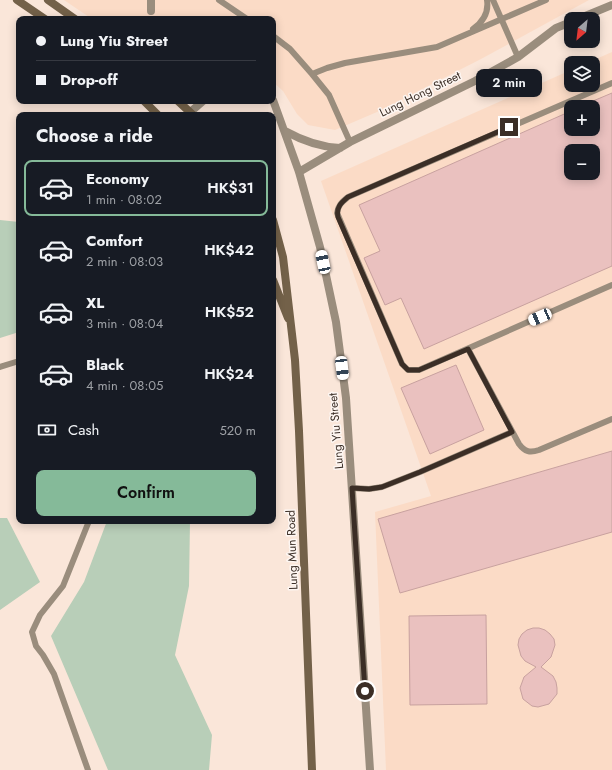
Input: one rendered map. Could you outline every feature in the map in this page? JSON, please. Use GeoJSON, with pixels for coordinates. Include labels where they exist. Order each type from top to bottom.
{"type":"FeatureCollection","features":[{"type":"Feature","properties":{"kind":"street"},"geometry":{"type":"LineString","coordinates":[[17,0],[41,16]]}},
{"type":"Feature","properties":{"kind":"street"},"geometry":{"type":"LineString","coordinates":[[48,0],[71,16]]}},
{"type":"Feature","properties":{"kind":"street"},"geometry":{"type":"LineString","coordinates":[[151,0],[151,11]]}},
{"type":"Feature","properties":{"kind":"street"},"geometry":{"type":"LineString","coordinates":[[595,12],[612,5]]}},
{"type":"Feature","properties":{"kind":"street","name":"Lung Hong Street"},"geometry":{"type":"LineString","coordinates":[[300,172],[350,142],[475,81],[518,57],[556,28],[564,25]]}},
{"type":"Feature","properties":{"kind":"street"},"geometry":{"type":"LineString","coordinates":[[147,104],[155,112]]}},
{"type":"Feature","properties":{"kind":"street"},"geometry":{"type":"LineString","coordinates":[[181,104],[188,112]]}},
{"type":"Feature","properties":{"kind":"street"},"geometry":{"type":"LineString","coordinates":[[192,112],[200,104]]}},
{"type":"Feature","properties":{"kind":"street","name":"Lung Yiu Street"},"geometry":{"type":"LineString","coordinates":[[275,104],[300,172],[320,247],[336,322],[346,398],[370,770]]}},
{"type":"Feature","properties":{"kind":"street"},"geometry":{"type":"LineString","coordinates":[[285,131],[311,144],[340,148]]}},
{"type":"Feature","properties":{"kind":"street","name":"Lung Mun Road"},"geometry":{"type":"LineString","coordinates":[[276,231],[283,257],[292,330],[300,431],[312,770]]}},
{"type":"Feature","properties":{"kind":"street","name":"Lung Mun Road"},"geometry":{"type":"LineString","coordinates":[[276,288],[292,330]]}},
{"type":"Feature","properties":{"kind":"lane"},"geometry":{"type":"LineString","coordinates":[[219,0],[243,16]]}},
{"type":"Feature","properties":{"kind":"lane"},"geometry":{"type":"LineString","coordinates":[[458,38],[481,22],[488,9],[487,0]]}},
{"type":"Feature","properties":{"kind":"lane"},"geometry":{"type":"LineString","coordinates":[[493,0],[518,57]]}},
{"type":"Feature","properties":{"kind":"lane"},"geometry":{"type":"LineString","coordinates":[[312,74],[345,63],[426,50],[458,38],[546,0]]}},
{"type":"Feature","properties":{"kind":"lane"},"geometry":{"type":"LineString","coordinates":[[276,38],[290,49],[329,94],[350,142]]}},
{"type":"Feature","properties":{"kind":"lane"},"geometry":{"type":"LineString","coordinates":[[612,83],[348,197],[341,202],[338,208],[338,217],[402,364],[412,371],[419,370],[468,349],[612,285]]}},
{"type":"Feature","properties":{"kind":"lane"},"geometry":{"type":"LineString","coordinates":[[468,349],[512,432],[522,449],[527,452],[533,452],[612,419]]}},
{"type":"Feature","properties":{"kind":"lane"},"geometry":{"type":"LineString","coordinates":[[0,367],[16,362]]}},
{"type":"Feature","properties":{"kind":"lane"},"geometry":{"type":"LineString","coordinates":[[352,488],[369,489],[382,487],[512,432]]}},
{"type":"Feature","properties":{"kind":"lane"},"geometry":{"type":"LineString","coordinates":[[88,524],[64,586],[40,615],[32,632],[36,646],[54,674],[88,770]]}},
{"type":"Feature","properties":{"kind":"shaded area"},"geometry":{"type":"Polygon","coordinates":[[[64,0],[589,0],[567,12],[564,12],[564,14],[481,59],[377,112],[335,130],[308,125],[297,114],[283,91],[276,85],[276,16],[88,16],[64,0]]]}},
{"type":"Feature","properties":{"kind":"shaded area"},"geometry":{"type":"Polygon","coordinates":[[[612,52],[612,770],[386,770],[375,512],[431,496],[321,181],[564,73],[564,92],[600,92],[600,57],[612,52]]]}},
{"type":"Feature","properties":{"kind":"green space"},"geometry":{"type":"Polygon","coordinates":[[[0,220],[16,222],[16,333],[0,338],[0,220]]]}},
{"type":"Feature","properties":{"kind":"green space"},"geometry":{"type":"Polygon","coordinates":[[[0,518],[7,518],[40,582],[0,610],[0,518]]]}},
{"type":"Feature","properties":{"kind":"green space"},"geometry":{"type":"Polygon","coordinates":[[[106,524],[190,524],[189,586],[175,655],[212,735],[209,770],[108,770],[51,636],[84,582],[106,524]]]}},
{"type":"Feature","properties":{"kind":"building"},"geometry":{"type":"Polygon","coordinates":[[[612,93],[612,266],[424,349],[401,298],[385,305],[364,258],[380,251],[359,205],[564,114],[564,136],[600,136],[600,100],[595,100],[612,93]]]}},
{"type":"Feature","properties":{"kind":"building"},"geometry":{"type":"Polygon","coordinates":[[[456,365],[484,430],[430,454],[401,388],[456,365]]]}},
{"type":"Feature","properties":{"kind":"building"},"geometry":{"type":"Polygon","coordinates":[[[612,451],[612,532],[400,593],[378,519],[612,451]]]}},
{"type":"Feature","properties":{"kind":"building"},"geometry":{"type":"Polygon","coordinates":[[[486,615],[487,704],[410,705],[409,616],[486,615]]]}},
{"type":"Feature","properties":{"kind":"building"},"geometry":{"type":"Polygon","coordinates":[[[533,628],[545,630],[554,639],[555,645],[551,657],[541,667],[553,676],[556,682],[557,694],[549,704],[538,707],[532,706],[523,699],[520,688],[524,677],[536,667],[525,661],[521,656],[518,645],[519,639],[527,630],[533,628]]]}},
{"type":"Feature","properties":{"kind":"route"},"geometry":{"type":"LineString","coordinates":[[365,691],[352,488],[369,489],[382,487],[512,432],[468,349],[419,370],[408,370],[402,364],[338,217],[338,208],[341,202],[348,197],[509,127]]}}]}
